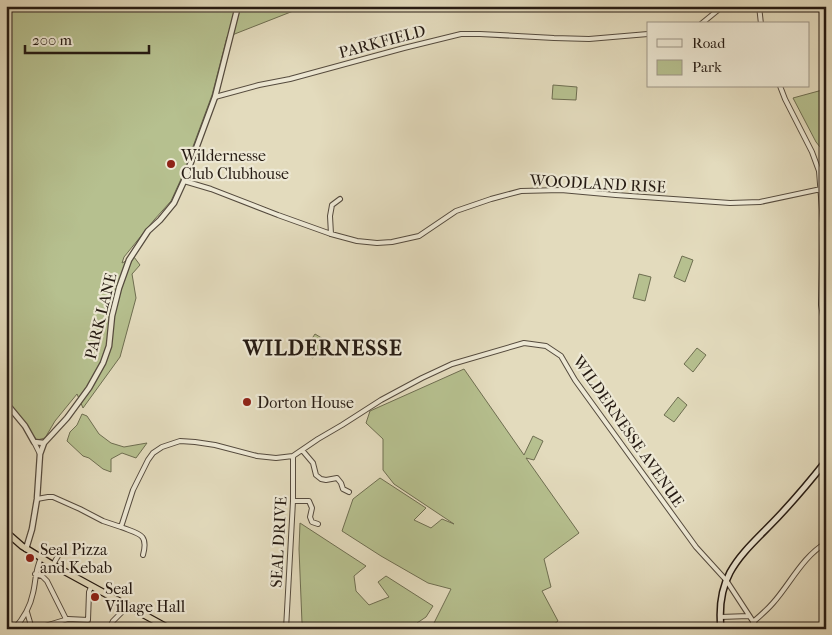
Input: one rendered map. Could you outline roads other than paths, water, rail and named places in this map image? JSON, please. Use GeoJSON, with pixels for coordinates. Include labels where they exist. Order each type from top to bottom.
{"type":"FeatureCollection","features":[{"type":"Feature","properties":{"kind":"highway"},"geometry":{"type":"LineString","coordinates":[[6,532],[26,549],[41,558],[170,629]]}},
{"type":"Feature","properties":{"kind":"main road"},"geometry":{"type":"LineString","coordinates":[[721,629],[721,598],[726,580],[742,555],[781,514],[826,461]]}},
{"type":"Feature","properties":{"kind":"street","name":"PARK LANE"},"geometry":{"type":"LineString","coordinates":[[26,549],[37,499],[40,454],[44,443],[67,418],[89,388],[103,363],[109,346],[112,316],[119,288],[129,260],[148,231],[174,203],[184,181],[215,97],[238,6]]}},
{"type":"Feature","properties":{"kind":"street"},"geometry":{"type":"LineString","coordinates":[[704,22],[722,6]]}},
{"type":"Feature","properties":{"kind":"street"},"geometry":{"type":"LineString","coordinates":[[759,6],[761,22]]}},
{"type":"Feature","properties":{"kind":"street","name":"PARKFIELD"},"geometry":{"type":"LineString","coordinates":[[215,97],[259,84],[290,79],[461,34],[589,39],[647,34]]}},
{"type":"Feature","properties":{"kind":"street"},"geometry":{"type":"LineString","coordinates":[[781,88],[812,152],[819,171],[823,222],[821,305],[826,332]]}},
{"type":"Feature","properties":{"kind":"street","name":"WOODLAND RISE"},"geometry":{"type":"LineString","coordinates":[[184,181],[211,188],[332,234],[357,241],[376,243],[392,242],[419,236],[456,211],[521,191],[561,190],[730,203],[760,202],[821,189]]}},
{"type":"Feature","properties":{"kind":"street"},"geometry":{"type":"LineString","coordinates":[[332,234],[330,216],[332,204],[340,198]]}},
{"type":"Feature","properties":{"kind":"street","name":"WILDERNESSE AVENUE"},"geometry":{"type":"LineString","coordinates":[[293,456],[381,400],[452,364],[524,343],[546,346],[561,356],[576,380],[696,547],[726,580],[758,629]]}},
{"type":"Feature","properties":{"kind":"street"},"geometry":{"type":"LineString","coordinates":[[6,403],[25,426],[40,454]]}},
{"type":"Feature","properties":{"kind":"street"},"geometry":{"type":"LineString","coordinates":[[121,527],[133,490],[143,469],[153,453],[162,447],[180,441],[195,442],[257,456],[276,458],[293,456]]}},
{"type":"Feature","properties":{"kind":"street"},"geometry":{"type":"LineString","coordinates":[[34,442],[44,443]]}},
{"type":"Feature","properties":{"kind":"street"},"geometry":{"type":"LineString","coordinates":[[302,450],[313,463],[316,475],[326,480],[337,478],[343,489],[349,492]]}},
{"type":"Feature","properties":{"kind":"street","name":"SEAL DRIVE"},"geometry":{"type":"LineString","coordinates":[[286,629],[293,501],[293,456]]}},
{"type":"Feature","properties":{"kind":"street"},"geometry":{"type":"LineString","coordinates":[[37,499],[53,497],[103,521],[140,535],[145,540],[143,555]]}},
{"type":"Feature","properties":{"kind":"street"},"geometry":{"type":"LineString","coordinates":[[293,501],[309,501],[312,508],[310,517],[312,522],[318,524]]}},
{"type":"Feature","properties":{"kind":"street"},"geometry":{"type":"LineString","coordinates":[[753,622],[774,602],[799,568],[826,543]]}},
{"type":"Feature","properties":{"kind":"street"},"geometry":{"type":"LineString","coordinates":[[53,565],[59,554]]}},
{"type":"Feature","properties":{"kind":"street"},"geometry":{"type":"LineString","coordinates":[[14,629],[27,612],[33,595],[36,574],[41,558]]}},
{"type":"Feature","properties":{"kind":"street"},"geometry":{"type":"LineString","coordinates":[[36,574],[42,576],[47,581],[66,619]]}},
{"type":"Feature","properties":{"kind":"street"},"geometry":{"type":"LineString","coordinates":[[88,620],[89,592],[91,587]]}},
{"type":"Feature","properties":{"kind":"street"},"geometry":{"type":"LineString","coordinates":[[115,599],[118,593]]}},
{"type":"Feature","properties":{"kind":"street"},"geometry":{"type":"LineString","coordinates":[[27,612],[32,629],[66,619],[88,620],[95,627],[110,627],[128,606]]}},
{"type":"Feature","properties":{"kind":"street"},"geometry":{"type":"LineString","coordinates":[[720,617],[749,616]]}},
{"type":"Feature","properties":{"kind":"street"},"geometry":{"type":"LineString","coordinates":[[59,622],[61,629]]}},
{"type":"Feature","properties":{"kind":"place","name":"Wildernesse Club Clubhouse"},"geometry":{"type":"Point","coordinates":[171,164]}},
{"type":"Feature","properties":{"kind":"place","name":"Dorton House"},"geometry":{"type":"Point","coordinates":[247,402]}},
{"type":"Feature","properties":{"kind":"place","name":"Seal Pizza and Kebab"},"geometry":{"type":"Point","coordinates":[30,558]}},
{"type":"Feature","properties":{"kind":"place","name":"Seal Village Hall"},"geometry":{"type":"Point","coordinates":[95,597]}},
{"type":"Feature","properties":{"kind":"district","name":"WILDERNESSE"},"geometry":{"type":"Point","coordinates":[323,348]}}]}
